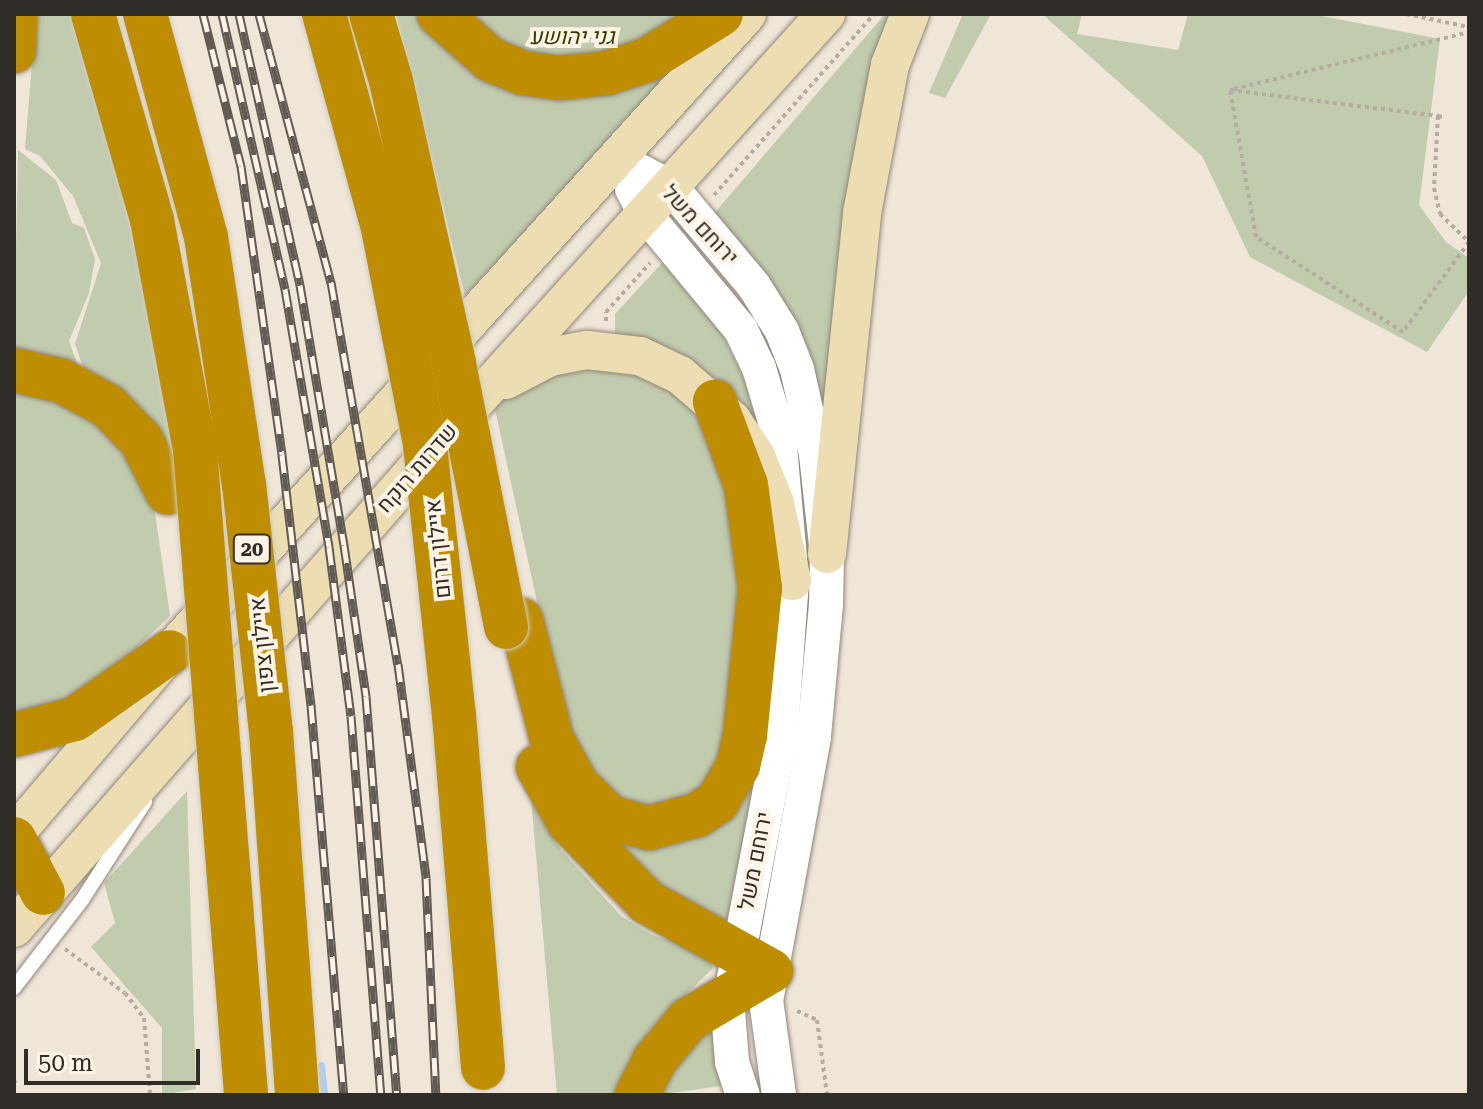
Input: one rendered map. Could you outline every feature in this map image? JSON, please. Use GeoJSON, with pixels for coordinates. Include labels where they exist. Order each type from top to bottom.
{"type":"FeatureCollection","features":[{"type":"Feature","properties":{"kind":"highway"},"geometry":{"type":"LineString","coordinates":[[14,51],[15,14]]}},
{"type":"Feature","properties":{"kind":"highway","name":"20"},"geometry":{"type":"LineString","coordinates":[[93,14],[149,206],[185,391],[203,530],[229,858],[239,1095]]}},
{"type":"Feature","properties":{"kind":"highway","name":"איילון צפון"},"geometry":{"type":"LineString","coordinates":[[145,14],[206,237],[244,484],[272,745],[297,1095]]}},
{"type":"Feature","properties":{"kind":"highway","name":"איילון דרום"},"geometry":{"type":"LineString","coordinates":[[324,14],[383,228],[425,445],[454,715],[484,1082]]}},
{"type":"Feature","properties":{"kind":"highway"},"geometry":{"type":"LineString","coordinates":[[371,14],[391,81],[514,623],[552,740],[577,785],[611,818],[649,828],[697,815],[717,802],[738,766],[745,736],[760,588],[749,497],[715,402]]}},
{"type":"Feature","properties":{"kind":"highway"},"geometry":{"type":"LineString","coordinates":[[439,14],[491,60],[534,76],[577,77],[647,60],[721,14]]}},
{"type":"Feature","properties":{"kind":"highway"},"geometry":{"type":"LineString","coordinates":[[14,370],[62,381],[108,406],[141,440],[168,493],[229,858]]}},
{"type":"Feature","properties":{"kind":"highway"},"geometry":{"type":"LineString","coordinates":[[514,623],[525,734],[543,780],[569,822],[647,902],[751,978],[667,1042],[637,1095]]}},
{"type":"Feature","properties":{"kind":"highway"},"geometry":{"type":"LineString","coordinates":[[14,735],[75,719],[170,652]]}},
{"type":"Feature","properties":{"kind":"highway"},"geometry":{"type":"LineString","coordinates":[[14,837],[29,888]]}},
{"type":"Feature","properties":{"kind":"main road"},"geometry":{"type":"LineString","coordinates":[[14,837],[170,652],[747,14]]}},
{"type":"Feature","properties":{"kind":"main road","name":"שדרות רוקח"},"geometry":{"type":"LineString","coordinates":[[14,928],[29,888],[172,748],[474,403],[658,228],[671,187],[826,14]]}},
{"type":"Feature","properties":{"kind":"main road"},"geometry":{"type":"LineString","coordinates":[[827,554],[871,161],[890,65],[910,14]]}},
{"type":"Feature","properties":{"kind":"main road"},"geometry":{"type":"LineString","coordinates":[[474,403],[550,357],[606,351],[664,365],[715,402],[745,437],[764,472],[792,581]]}},
{"type":"Feature","properties":{"kind":"street","name":"ירוחם משל"},"geometry":{"type":"LineString","coordinates":[[616,159],[671,187],[754,286],[782,331],[797,369],[816,455],[827,554],[814,737],[732,1062],[743,1095]]}},
{"type":"Feature","properties":{"kind":"street","name":"ירוחם משל"},"geometry":{"type":"LineString","coordinates":[[616,159],[658,228],[741,330],[768,392],[779,435],[792,581],[781,732],[751,978],[779,1095]]}},
{"type":"Feature","properties":{"kind":"lane"},"geometry":{"type":"LineString","coordinates":[[871,161],[894,82],[921,14]]}},
{"type":"Feature","properties":{"kind":"lane"},"geometry":{"type":"LineString","coordinates":[[14,988],[54,940],[139,814],[172,748]]}},
{"type":"Feature","properties":{"kind":"path"},"geometry":{"type":"LineString","coordinates":[[697,216],[874,14]]}},
{"type":"Feature","properties":{"kind":"path"},"geometry":{"type":"LineString","coordinates":[[1406,14],[1469,30]]}},
{"type":"Feature","properties":{"kind":"path"},"geometry":{"type":"LineString","coordinates":[[1230,90],[1469,30]]}},
{"type":"Feature","properties":{"kind":"path"},"geometry":{"type":"LineString","coordinates":[[1230,90],[1256,237],[1403,332],[1469,242],[1440,214],[1434,188],[1438,116]]}},
{"type":"Feature","properties":{"kind":"path"},"geometry":{"type":"LineString","coordinates":[[1230,90],[1445,117]]}},
{"type":"Feature","properties":{"kind":"path"},"geometry":{"type":"LineString","coordinates":[[606,351],[606,312],[658,228]]}},
{"type":"Feature","properties":{"kind":"path"},"geometry":{"type":"LineString","coordinates":[[54,940],[125,993],[144,1018],[150,1095]]}},
{"type":"Feature","properties":{"kind":"path"},"geometry":{"type":"LineString","coordinates":[[751,978],[817,1020],[827,1095]]}},
{"type":"Feature","properties":{"kind":"green space"},"geometry":{"type":"Polygon","coordinates":[[[36,14],[71,14],[99,103],[152,319],[181,481],[85,373],[75,344],[101,263],[73,196],[40,156],[25,149],[36,14]]]}},
{"type":"Feature","properties":{"kind":"green space"},"geometry":{"type":"Polygon","coordinates":[[[396,14],[416,14],[481,73],[707,36],[465,296],[396,14]]]}},
{"type":"Feature","properties":{"kind":"green space","name":"גני יהושע"},"geometry":{"type":"Polygon","coordinates":[[[460,14],[684,14],[650,38],[577,61],[511,50],[460,14]]]}},
{"type":"Feature","properties":{"kind":"green space"},"geometry":{"type":"Polygon","coordinates":[[[885,14],[901,14],[833,441],[712,216],[885,14]]]}},
{"type":"Feature","properties":{"kind":"green space"},"geometry":{"type":"Polygon","coordinates":[[[963,14],[991,14],[945,98],[929,93],[963,14]]]}},
{"type":"Feature","properties":{"kind":"green space"},"geometry":{"type":"Polygon","coordinates":[[[1042,14],[1082,14],[1077,34],[1178,50],[1188,14],[1312,14],[1440,39],[1419,205],[1446,242],[1469,258],[1469,291],[1427,352],[1250,257],[1202,156],[1042,14]]]}},
{"type":"Feature","properties":{"kind":"green space"},"geometry":{"type":"Polygon","coordinates":[[[18,150],[56,180],[72,223],[84,228],[95,259],[89,293],[69,341],[80,372],[14,353],[18,150]]]}},
{"type":"Feature","properties":{"kind":"green space"},"geometry":{"type":"Polygon","coordinates":[[[664,261],[720,330],[767,423],[753,430],[615,344],[615,314],[664,261]]]}},
{"type":"Feature","properties":{"kind":"green space"},"geometry":{"type":"Polygon","coordinates":[[[596,367],[624,369],[697,404],[742,527],[735,728],[707,792],[637,809],[598,784],[560,707],[493,400],[532,380],[596,367]]]}},
{"type":"Feature","properties":{"kind":"green space"},"geometry":{"type":"Polygon","coordinates":[[[14,386],[30,389],[109,429],[153,499],[170,616],[87,694],[14,719],[14,386]]]}},
{"type":"Feature","properties":{"kind":"green space"},"geometry":{"type":"Polygon","coordinates":[[[770,735],[742,866],[725,927],[667,896],[595,816],[639,844],[770,735]]]}},
{"type":"Feature","properties":{"kind":"green space"},"geometry":{"type":"Polygon","coordinates":[[[187,791],[196,1089],[162,1095],[162,1028],[91,947],[115,923],[104,883],[187,791]]]}},
{"type":"Feature","properties":{"kind":"green space"},"geometry":{"type":"Polygon","coordinates":[[[531,798],[561,850],[621,916],[652,935],[707,952],[713,968],[653,1027],[620,1095],[557,1095],[531,798]]]}},
{"type":"Feature","properties":{"kind":"green space"},"geometry":{"type":"Polygon","coordinates":[[[714,1016],[721,1086],[657,1095],[658,1091],[714,1016]]]}},
{"type":"Feature","properties":{"kind":"waterway"},"geometry":{"type":"LineString","coordinates":[[321,1065],[324,1095]]}},
{"type":"Feature","properties":{"kind":"railway"},"geometry":{"type":"LineString","coordinates":[[203,14],[241,166],[282,455],[311,705],[344,1095]]}},
{"type":"Feature","properties":{"kind":"railway"},"geometry":{"type":"LineString","coordinates":[[222,14],[285,289],[329,547],[351,716],[381,1095]]}},
{"type":"Feature","properties":{"kind":"railway"},"geometry":{"type":"LineString","coordinates":[[239,14],[300,285],[344,545],[366,696],[397,1095]]}},
{"type":"Feature","properties":{"kind":"railway"},"geometry":{"type":"LineString","coordinates":[[259,14],[331,282],[398,664],[426,878],[436,1095]]}}]}
